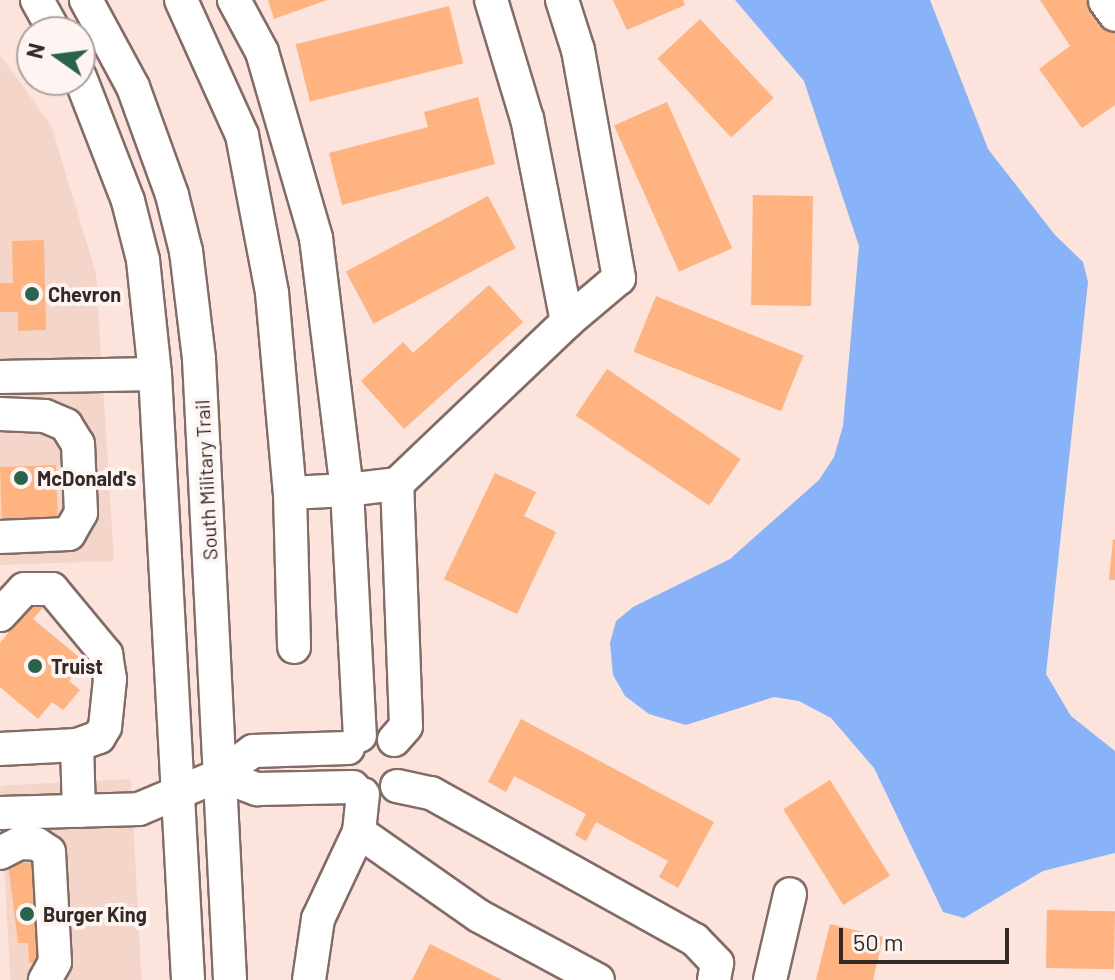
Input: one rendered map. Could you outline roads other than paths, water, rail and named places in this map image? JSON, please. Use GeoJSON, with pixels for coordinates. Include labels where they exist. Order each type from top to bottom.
{"type":"FeatureCollection","features":[{"type":"Feature","properties":{"kind":"street","name":"South Military Trail"},"geometry":{"type":"LineString","coordinates":[[86,0],[133,87],[172,195],[186,251],[199,359],[230,980]]}},
{"type":"Feature","properties":{"kind":"street"},"geometry":{"type":"LineString","coordinates":[[181,0],[242,135],[272,293],[290,493],[294,647]]}},
{"type":"Feature","properties":{"kind":"street"},"geometry":{"type":"LineString","coordinates":[[234,0],[262,52],[316,238],[347,490],[344,744],[347,790],[359,832],[479,916],[598,980]]}},
{"type":"Feature","properties":{"kind":"street"},"geometry":{"type":"LineString","coordinates":[[491,0],[527,119],[567,322]]}},
{"type":"Feature","properties":{"kind":"street"},"geometry":{"type":"LineString","coordinates":[[290,493],[397,484],[567,322],[619,278],[578,50],[562,0]]}},
{"type":"Feature","properties":{"kind":"street"},"geometry":{"type":"LineString","coordinates":[[87,96],[128,201],[143,260],[155,374],[188,980]]}},
{"type":"Feature","properties":{"kind":"street"},"geometry":{"type":"LineString","coordinates":[[0,377],[155,374]]}},
{"type":"Feature","properties":{"kind":"street"},"geometry":{"type":"LineString","coordinates":[[0,537],[69,534],[79,523],[78,444],[59,419],[58,376]]}},
{"type":"Feature","properties":{"kind":"street"},"geometry":{"type":"LineString","coordinates":[[0,414],[59,419]]}},
{"type":"Feature","properties":{"kind":"street"},"geometry":{"type":"LineString","coordinates":[[394,740],[406,726],[397,484]]}},
{"type":"Feature","properties":{"kind":"street"},"geometry":{"type":"LineString","coordinates":[[0,615],[24,589],[52,589],[106,654],[110,679],[105,727],[99,737],[77,745],[0,749]]}},
{"type":"Feature","properties":{"kind":"street"},"geometry":{"type":"LineString","coordinates":[[0,813],[139,809],[220,775],[253,751],[344,744],[378,733],[394,740],[406,767],[397,786],[381,795],[347,790],[257,789],[220,775]]}},
{"type":"Feature","properties":{"kind":"street"},"geometry":{"type":"LineString","coordinates":[[77,745],[79,811]]}},
{"type":"Feature","properties":{"kind":"street"},"geometry":{"type":"LineString","coordinates":[[397,786],[431,793],[695,940],[717,963],[714,980]]}},
{"type":"Feature","properties":{"kind":"street"},"geometry":{"type":"LineString","coordinates":[[309,980],[318,919],[359,832]]}},
{"type":"Feature","properties":{"kind":"street"},"geometry":{"type":"LineString","coordinates":[[0,853],[20,843],[37,844],[49,852],[55,962],[45,980]]}},
{"type":"Feature","properties":{"kind":"street"},"geometry":{"type":"LineString","coordinates":[[770,980],[790,894]]}},
{"type":"Feature","properties":{"kind":"water"},"geometry":{"type":"Polygon","coordinates":[[[735,0],[930,0],[988,149],[1055,235],[1083,262],[1088,282],[1046,674],[1071,716],[1115,751],[1115,853],[1043,871],[964,918],[943,912],[874,768],[831,718],[799,701],[774,697],[686,725],[649,714],[625,696],[613,675],[610,643],[616,621],[633,607],[730,559],[819,480],[834,457],[843,426],[859,246],[804,81],[735,0]]]}},
{"type":"Feature","properties":{"kind":"place","name":"Chevron"},"geometry":{"type":"Point","coordinates":[32,294]}},
{"type":"Feature","properties":{"kind":"place","name":"McDonald's"},"geometry":{"type":"Point","coordinates":[21,478]}},
{"type":"Feature","properties":{"kind":"place","name":"Truist"},"geometry":{"type":"Point","coordinates":[35,666]}},
{"type":"Feature","properties":{"kind":"place","name":"Burger King"},"geometry":{"type":"Point","coordinates":[27,914]}}]}
